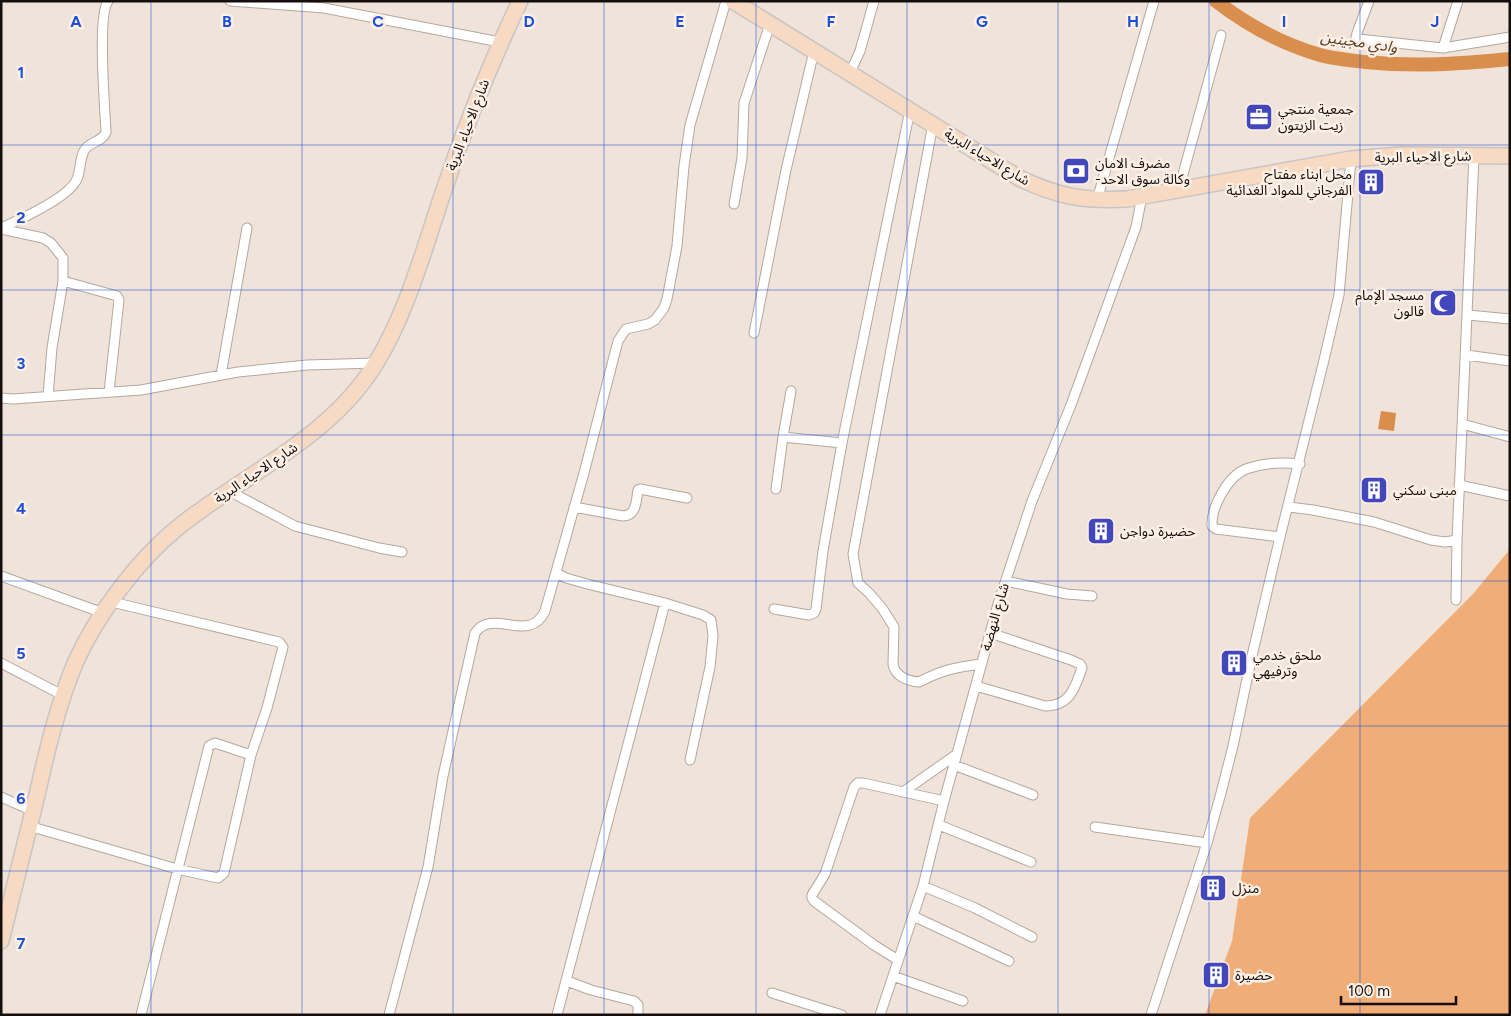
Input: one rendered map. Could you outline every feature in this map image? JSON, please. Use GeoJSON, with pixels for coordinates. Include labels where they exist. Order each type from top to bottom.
{"type":"FeatureCollection","features":[{"type":"Feature","properties":{"kind":"main road","name":"شارع الاحياء البرية"},"geometry":{"type":"LineString","coordinates":[[1,941],[46,756],[76,661],[107,608],[149,553],[187,520],[283,455],[332,416],[347,403],[376,363],[396,325],[459,144],[500,42],[520,1]]}},
{"type":"Feature","properties":{"kind":"main road","name":"شارع الاحياء البرية"},"geometry":{"type":"LineString","coordinates":[[733,1],[1026,182],[1060,195],[1097,200],[1128,199],[1351,158],[1401,155],[1510,156]]}},
{"type":"Feature","properties":{"kind":"street"},"geometry":{"type":"LineString","coordinates":[[1,229],[64,194],[76,182],[84,152],[91,144],[104,137],[106,132],[102,55],[104,10],[108,1]]}},
{"type":"Feature","properties":{"kind":"street"},"geometry":{"type":"LineString","coordinates":[[230,1],[324,8],[500,42]]}},
{"type":"Feature","properties":{"kind":"street"},"geometry":{"type":"LineString","coordinates":[[389,1015],[428,867],[443,776],[475,633],[484,624],[527,626],[541,620],[545,611],[618,341],[630,326],[648,324],[655,320],[664,308],[667,299],[677,246],[684,166],[690,125],[704,71],[726,1]]}},
{"type":"Feature","properties":{"kind":"street"},"geometry":{"type":"LineString","coordinates":[[850,73],[860,51],[874,1]]}},
{"type":"Feature","properties":{"kind":"street"},"geometry":{"type":"LineString","coordinates":[[1097,200],[1154,1]]}},
{"type":"Feature","properties":{"kind":"street"},"geometry":{"type":"LineString","coordinates":[[1369,1],[1357,33],[1356,37],[1358,39],[1443,48],[1510,37]]}},
{"type":"Feature","properties":{"kind":"street"},"geometry":{"type":"LineString","coordinates":[[1443,48],[1458,1]]}},
{"type":"Feature","properties":{"kind":"street"},"geometry":{"type":"LineString","coordinates":[[734,204],[742,158],[744,103],[770,24]]}},
{"type":"Feature","properties":{"kind":"street"},"geometry":{"type":"LineString","coordinates":[[1179,189],[1221,35]]}},
{"type":"Feature","properties":{"kind":"street"},"geometry":{"type":"LineString","coordinates":[[754,333],[788,160],[814,51]]}},
{"type":"Feature","properties":{"kind":"street"},"geometry":{"type":"LineString","coordinates":[[774,609],[809,615],[816,609],[822,551],[842,444],[910,110]]}},
{"type":"Feature","properties":{"kind":"street"},"geometry":{"type":"LineString","coordinates":[[933,124],[853,554],[858,583],[882,608],[894,627],[893,664],[894,670],[898,674],[912,681],[919,682],[938,672],[982,664]]}},
{"type":"Feature","properties":{"kind":"street"},"geometry":{"type":"LineString","coordinates":[[1456,600],[1459,485],[1474,156]]}},
{"type":"Feature","properties":{"kind":"street"},"geometry":{"type":"LineString","coordinates":[[1151,1015],[1207,843],[1233,746],[1280,537],[1300,464],[1339,295],[1351,158]]}},
{"type":"Feature","properties":{"kind":"street","name":"شارع النهضة"},"geometry":{"type":"LineString","coordinates":[[880,1015],[923,886],[944,801],[1006,581],[1032,501],[1071,404],[1136,227],[1142,196]]}},
{"type":"Feature","properties":{"kind":"street"},"geometry":{"type":"LineString","coordinates":[[221,375],[247,228]]}},
{"type":"Feature","properties":{"kind":"street"},"geometry":{"type":"LineString","coordinates":[[1,229],[34,236],[51,243],[63,258],[63,281],[52,348],[48,396]]}},
{"type":"Feature","properties":{"kind":"street"},"geometry":{"type":"LineString","coordinates":[[63,281],[117,296],[119,300],[109,392]]}},
{"type":"Feature","properties":{"kind":"street"},"geometry":{"type":"LineString","coordinates":[[1468,315],[1510,319]]}},
{"type":"Feature","properties":{"kind":"street"},"geometry":{"type":"LineString","coordinates":[[1466,355],[1510,361]]}},
{"type":"Feature","properties":{"kind":"street"},"geometry":{"type":"LineString","coordinates":[[1,398],[142,390],[221,375],[306,365],[376,363]]}},
{"type":"Feature","properties":{"kind":"street"},"geometry":{"type":"LineString","coordinates":[[776,489],[791,391]]}},
{"type":"Feature","properties":{"kind":"street"},"geometry":{"type":"LineString","coordinates":[[1462,424],[1510,437]]}},
{"type":"Feature","properties":{"kind":"street"},"geometry":{"type":"LineString","coordinates":[[783,437],[842,444]]}},
{"type":"Feature","properties":{"kind":"street"},"geometry":{"type":"LineString","coordinates":[[1280,537],[1216,529],[1212,526],[1212,521],[1218,498],[1242,471],[1248,468],[1285,462],[1300,464]]}},
{"type":"Feature","properties":{"kind":"street"},"geometry":{"type":"LineString","coordinates":[[1459,485],[1510,496]]}},
{"type":"Feature","properties":{"kind":"street"},"geometry":{"type":"LineString","coordinates":[[574,507],[629,516],[633,513],[640,488],[687,498]]}},
{"type":"Feature","properties":{"kind":"street"},"geometry":{"type":"LineString","coordinates":[[229,491],[294,526],[402,552]]}},
{"type":"Feature","properties":{"kind":"street"},"geometry":{"type":"LineString","coordinates":[[1289,507],[1374,522],[1431,540],[1445,542],[1457,540]]}},
{"type":"Feature","properties":{"kind":"street"},"geometry":{"type":"LineString","coordinates":[[556,573],[587,584],[665,603],[707,616],[711,620],[713,625],[710,667],[690,760]]}},
{"type":"Feature","properties":{"kind":"street"},"geometry":{"type":"LineString","coordinates":[[1,576],[107,608],[281,644],[283,647],[252,756],[222,876],[218,878],[177,870],[29,826]]}},
{"type":"Feature","properties":{"kind":"street"},"geometry":{"type":"LineString","coordinates":[[1006,581],[1040,589],[1092,596]]}},
{"type":"Feature","properties":{"kind":"street"},"geometry":{"type":"LineString","coordinates":[[558,1015],[665,603]]}},
{"type":"Feature","properties":{"kind":"street"},"geometry":{"type":"LineString","coordinates":[[976,686],[1045,706],[1054,706],[1063,703],[1070,695],[1076,686],[1082,668],[1080,664],[1071,660],[990,633]]}},
{"type":"Feature","properties":{"kind":"street"},"geometry":{"type":"LineString","coordinates":[[1,663],[64,696]]}},
{"type":"Feature","properties":{"kind":"street"},"geometry":{"type":"LineString","coordinates":[[141,1015],[209,746],[215,743],[252,756]]}},
{"type":"Feature","properties":{"kind":"street"},"geometry":{"type":"LineString","coordinates":[[903,792],[957,754]]}},
{"type":"Feature","properties":{"kind":"street"},"geometry":{"type":"LineString","coordinates":[[954,765],[1033,795]]}},
{"type":"Feature","properties":{"kind":"street"},"geometry":{"type":"LineString","coordinates":[[898,960],[874,945],[812,898],[825,874],[854,788],[858,784],[863,783],[944,801]]}},
{"type":"Feature","properties":{"kind":"street"},"geometry":{"type":"LineString","coordinates":[[1,797],[33,811]]}},
{"type":"Feature","properties":{"kind":"street"},"geometry":{"type":"LineString","coordinates":[[939,825],[1031,862]]}},
{"type":"Feature","properties":{"kind":"street"},"geometry":{"type":"LineString","coordinates":[[1094,827],[1207,843]]}},
{"type":"Feature","properties":{"kind":"street"},"geometry":{"type":"LineString","coordinates":[[923,886],[975,908],[1032,937]]}},
{"type":"Feature","properties":{"kind":"street"},"geometry":{"type":"LineString","coordinates":[[913,916],[1009,961]]}},
{"type":"Feature","properties":{"kind":"street"},"geometry":{"type":"LineString","coordinates":[[893,976],[963,1001]]}},
{"type":"Feature","properties":{"kind":"street"},"geometry":{"type":"LineString","coordinates":[[567,981],[591,990],[634,1001],[638,1005],[638,1015]]}},
{"type":"Feature","properties":{"kind":"street"},"geometry":{"type":"LineString","coordinates":[[772,993],[842,1015]]}},
{"type":"Feature","properties":{"kind":"shaded area"},"geometry":{"type":"Polygon","coordinates":[[[1381,411],[1396,413],[1394,431],[1378,429],[1381,411]]]}},
{"type":"Feature","properties":{"kind":"shaded area"},"geometry":{"type":"Polygon","coordinates":[[[1510,549],[1510,1015],[1205,1015],[1232,941],[1250,818],[1473,594],[1510,549]]]}},
{"type":"Feature","properties":{"kind":"waterway","name":"وادي مجينين"},"geometry":{"type":"LineString","coordinates":[[1216,1],[1253,26],[1279,39],[1306,51],[1331,58],[1384,64],[1420,65],[1510,59]]}},
{"type":"Feature","properties":{"kind":"place","name":"جمعية منتجي زيت الزيتون"},"geometry":{"type":"Point","coordinates":[1259,117]}},
{"type":"Feature","properties":{"kind":"place","name":"مضرف الامان -وكالة سوق الاحد"},"geometry":{"type":"Point","coordinates":[1076,171]}},
{"type":"Feature","properties":{"kind":"place","name":"محل ابناء مفتاح الفرجاني للمواد الغدائية"},"geometry":{"type":"Point","coordinates":[1371,182]}},
{"type":"Feature","properties":{"kind":"place","name":"مسجد الإمام قالون"},"geometry":{"type":"Point","coordinates":[1443,303]}},
{"type":"Feature","properties":{"kind":"place","name":"مبنى سكني"},"geometry":{"type":"Point","coordinates":[1374,490]}},
{"type":"Feature","properties":{"kind":"place","name":"حضيرة دواجن"},"geometry":{"type":"Point","coordinates":[1101,531]}},
{"type":"Feature","properties":{"kind":"place","name":"ملحق خدمي وترفيهي"},"geometry":{"type":"Point","coordinates":[1234,663]}},
{"type":"Feature","properties":{"kind":"place","name":"منزل"},"geometry":{"type":"Point","coordinates":[1213,888]}},
{"type":"Feature","properties":{"kind":"place","name":"حضيرة"},"geometry":{"type":"Point","coordinates":[1216,975]}}]}
